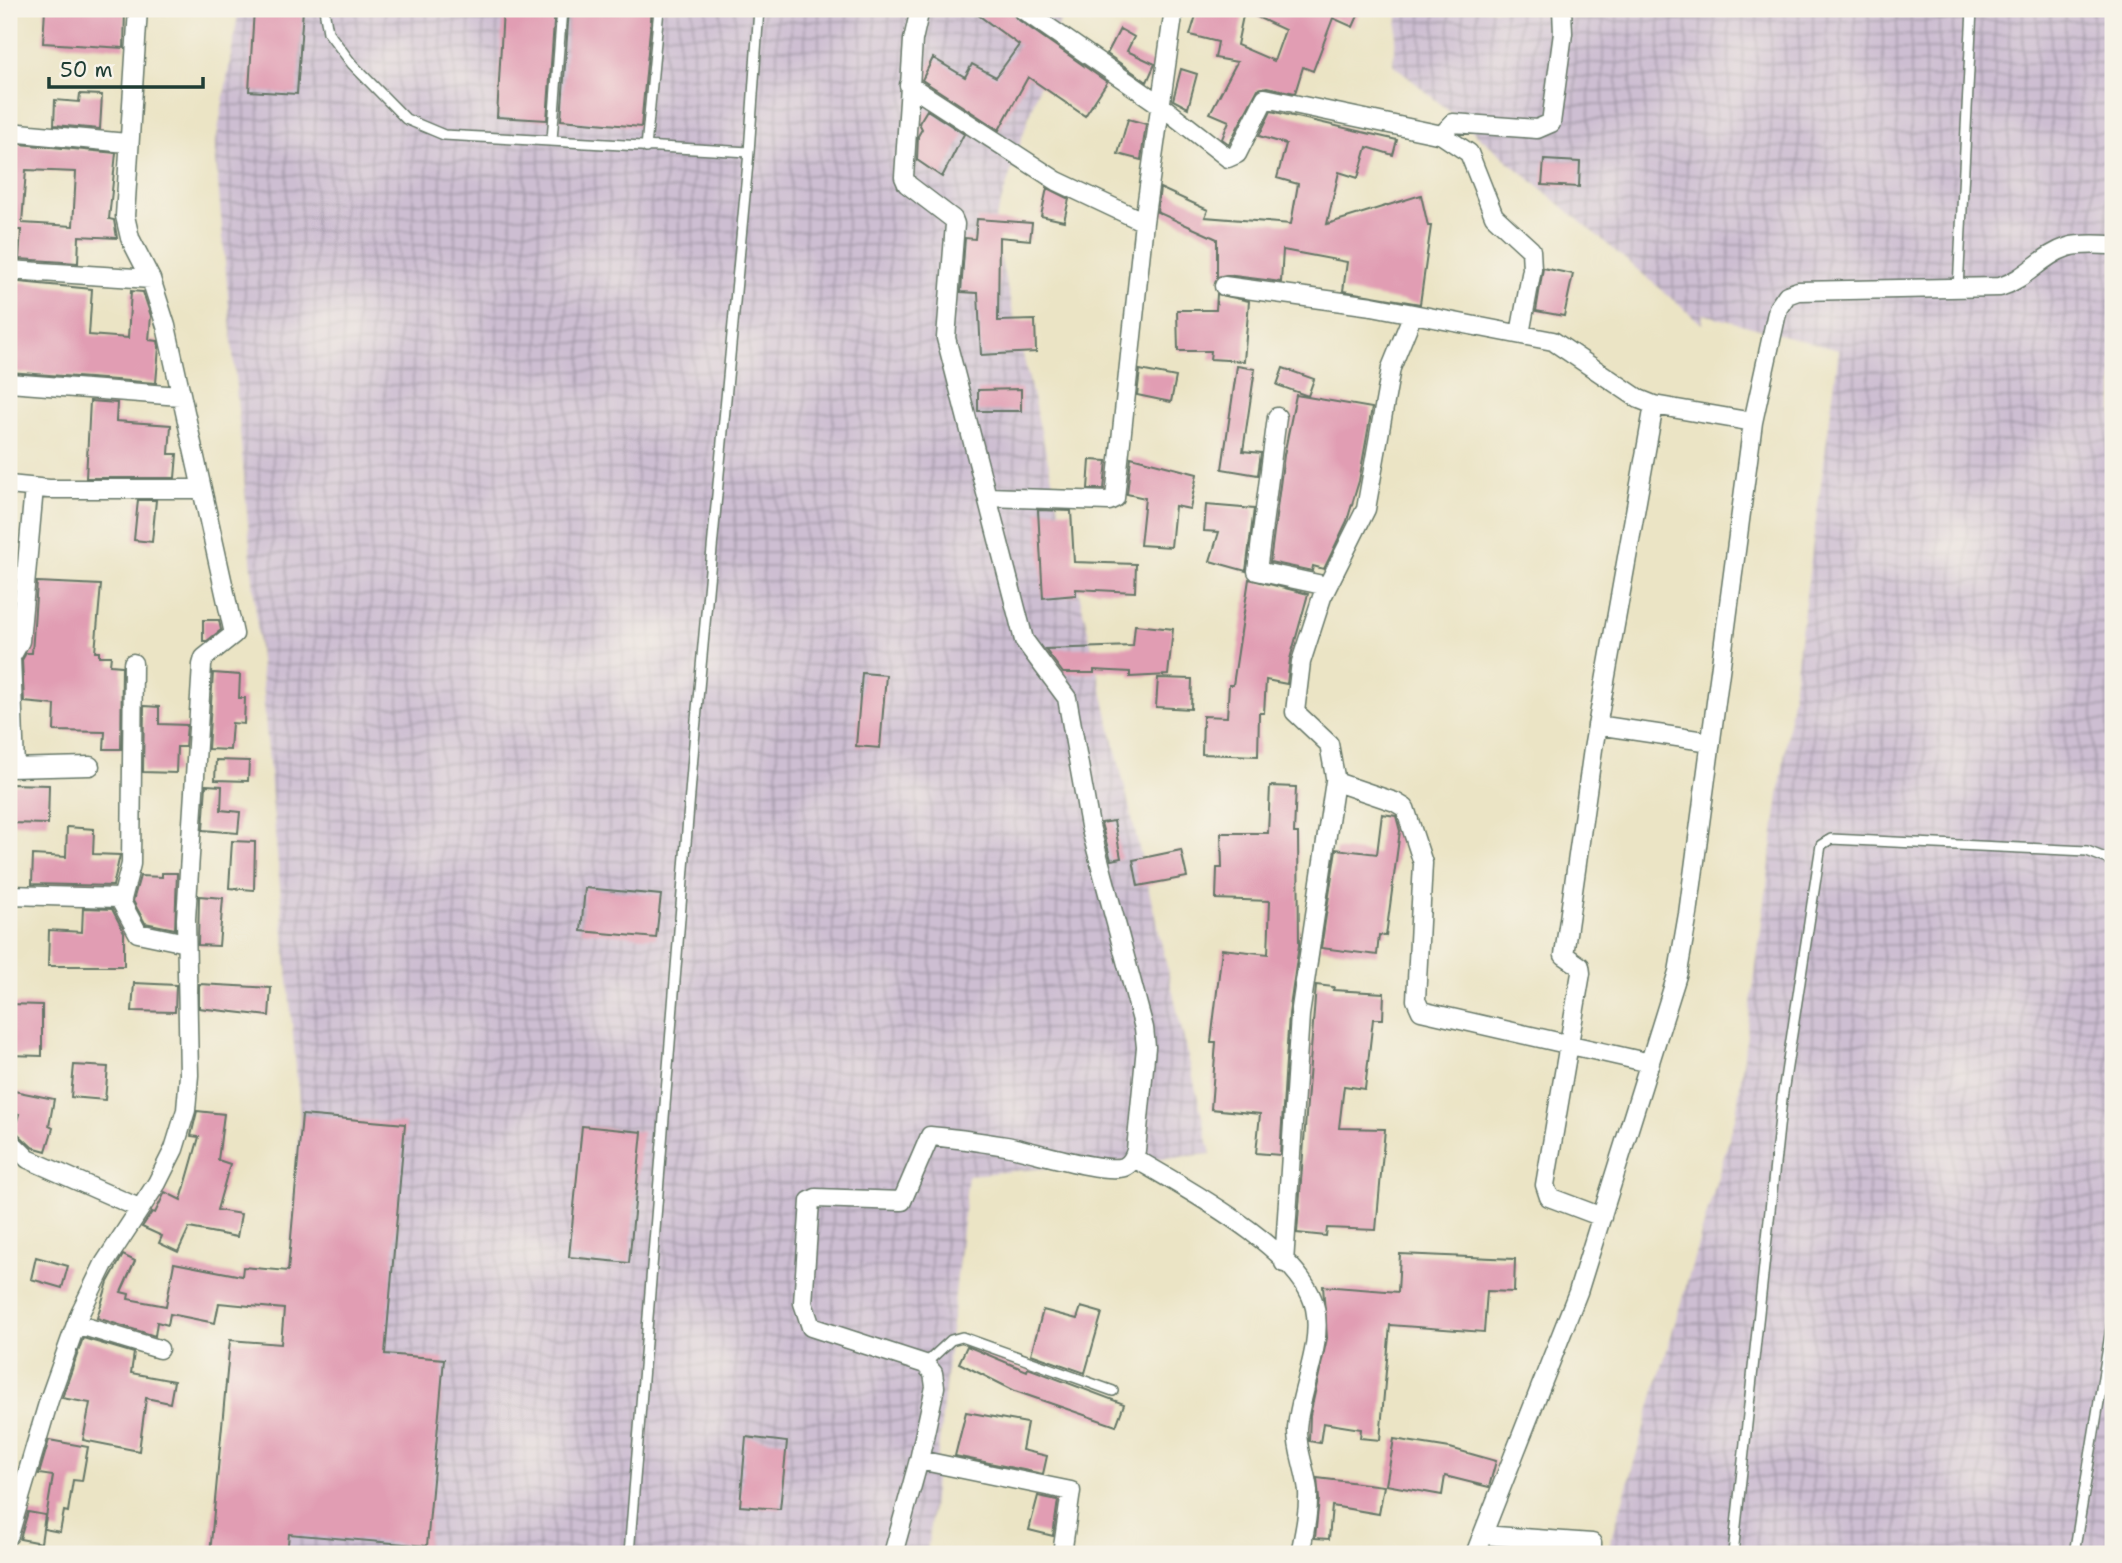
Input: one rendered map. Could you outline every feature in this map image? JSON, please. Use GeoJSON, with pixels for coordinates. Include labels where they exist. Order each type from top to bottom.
{"type":"FeatureCollection","features":[{"type":"Feature","properties":{"kind":"street"},"geometry":{"type":"LineString","coordinates":[[9,1535],[76,1324],[104,1264],[174,1149],[186,1110],[189,1075],[186,943],[202,665],[204,658],[234,634],[166,326],[151,279],[130,238],[125,216],[127,143],[138,9]]}},
{"type":"Feature","properties":{"kind":"street"},"geometry":{"type":"LineString","coordinates":[[893,1554],[919,1460],[935,1387],[933,1373],[925,1364],[811,1327],[803,1303],[811,1199],[902,1201],[930,1136],[1007,1146],[1081,1163],[1121,1168],[1134,1158],[1146,1047],[1144,1028],[1090,826],[1067,698],[1024,640],[946,338],[955,224],[953,219],[907,184],[904,177],[909,85],[920,9]]}},
{"type":"Feature","properties":{"kind":"street"},"geometry":{"type":"LineString","coordinates":[[1022,9],[1160,104],[1228,158],[1237,154],[1265,98],[1442,135],[1469,153],[1494,216],[1531,250],[1532,269],[1520,334]]}},
{"type":"Feature","properties":{"kind":"street"},"geometry":{"type":"LineString","coordinates":[[987,497],[1115,499],[1144,222],[1174,9]]}},
{"type":"Feature","properties":{"kind":"street"},"geometry":{"type":"LineString","coordinates":[[1442,135],[1453,123],[1537,129],[1551,123],[1563,33],[1562,9]]}},
{"type":"Feature","properties":{"kind":"street"},"geometry":{"type":"LineString","coordinates":[[909,85],[1057,181],[1144,222]]}},
{"type":"Feature","properties":{"kind":"street"},"geometry":{"type":"LineString","coordinates":[[9,132],[127,143]]}},
{"type":"Feature","properties":{"kind":"street"},"geometry":{"type":"LineString","coordinates":[[1475,1554],[1578,1292],[1650,1063],[1684,944],[1754,422],[1778,308],[1787,295],[1816,290],[1958,289],[2013,283],[2045,259],[2070,247],[2113,245]]}},
{"type":"Feature","properties":{"kind":"street"},"geometry":{"type":"LineString","coordinates":[[9,270],[151,279]]}},
{"type":"Feature","properties":{"kind":"street"},"geometry":{"type":"LineString","coordinates":[[1224,286],[1292,293],[1520,334],[1559,344],[1639,399],[1654,405],[1754,422]]}},
{"type":"Feature","properties":{"kind":"street"},"geometry":{"type":"LineString","coordinates":[[1284,1263],[1300,1015],[1335,781],[1329,744],[1295,711],[1301,662],[1327,586],[1367,504],[1391,368],[1413,314]]}},
{"type":"Feature","properties":{"kind":"street"},"geometry":{"type":"LineString","coordinates":[[9,383],[180,396]]}},
{"type":"Feature","properties":{"kind":"street"},"geometry":{"type":"LineString","coordinates":[[1601,1217],[1549,1197],[1545,1190],[1581,969],[1565,957],[1564,953],[1597,725],[1654,405]]}},
{"type":"Feature","properties":{"kind":"street"},"geometry":{"type":"LineString","coordinates":[[1277,417],[1257,571],[1327,586]]}},
{"type":"Feature","properties":{"kind":"street"},"geometry":{"type":"LineString","coordinates":[[9,485],[34,488],[200,489]]}},
{"type":"Feature","properties":{"kind":"street"},"geometry":{"type":"LineString","coordinates":[[34,488],[20,642],[11,656],[12,768],[90,766]]}},
{"type":"Feature","properties":{"kind":"street"},"geometry":{"type":"LineString","coordinates":[[133,663],[131,857],[122,899],[138,933],[186,943]]}},
{"type":"Feature","properties":{"kind":"street"},"geometry":{"type":"LineString","coordinates":[[1597,725],[1711,742]]}},
{"type":"Feature","properties":{"kind":"street"},"geometry":{"type":"LineString","coordinates":[[1335,781],[1405,808],[1423,863],[1416,1000],[1421,1011],[1570,1047],[1650,1063]]}},
{"type":"Feature","properties":{"kind":"street"},"geometry":{"type":"LineString","coordinates":[[9,895],[122,899]]}},
{"type":"Feature","properties":{"kind":"street"},"geometry":{"type":"LineString","coordinates":[[9,1140],[28,1159],[139,1208]]}},
{"type":"Feature","properties":{"kind":"street"},"geometry":{"type":"LineString","coordinates":[[1134,1158],[1215,1205],[1263,1240],[1305,1286],[1315,1308],[1316,1321],[1297,1427],[1308,1489],[1300,1554]]}},
{"type":"Feature","properties":{"kind":"street"},"geometry":{"type":"LineString","coordinates":[[76,1324],[159,1349]]}},
{"type":"Feature","properties":{"kind":"street"},"geometry":{"type":"LineString","coordinates":[[919,1460],[1071,1491],[1062,1554]]}},
{"type":"Feature","properties":{"kind":"street"},"geometry":{"type":"LineString","coordinates":[[1483,1535],[1592,1543],[1592,1554]]}},
{"type":"Feature","properties":{"kind":"lane"},"geometry":{"type":"LineString","coordinates":[[324,9],[324,25],[340,51],[405,119],[444,135],[749,152]]}},
{"type":"Feature","properties":{"kind":"lane"},"geometry":{"type":"LineString","coordinates":[[552,141],[562,9]]}},
{"type":"Feature","properties":{"kind":"lane"},"geometry":{"type":"LineString","coordinates":[[646,148],[659,9]]}},
{"type":"Feature","properties":{"kind":"lane"},"geometry":{"type":"LineString","coordinates":[[629,1554],[695,732],[749,152],[759,9]]}},
{"type":"Feature","properties":{"kind":"lane"},"geometry":{"type":"LineString","coordinates":[[1958,289],[1972,9]]}},
{"type":"Feature","properties":{"kind":"lane"},"geometry":{"type":"LineString","coordinates":[[1732,1554],[1782,1099],[1821,845],[1831,839],[2087,851],[2113,861]]}},
{"type":"Feature","properties":{"kind":"lane"},"geometry":{"type":"LineString","coordinates":[[2074,1554],[2113,1316]]}},
{"type":"Feature","properties":{"kind":"lane"},"geometry":{"type":"LineString","coordinates":[[925,1364],[951,1340],[962,1337],[1113,1391]]}},
{"type":"Feature","properties":{"kind":"shaded area"},"geometry":{"type":"Polygon","coordinates":[[[239,9],[1064,9],[993,227],[1211,1154],[968,1175],[927,1554],[265,1554],[300,1115],[215,148],[239,9]]]}},
{"type":"Feature","properties":{"kind":"shaded area"},"geometry":{"type":"Polygon","coordinates":[[[1399,9],[2113,9],[2113,1554],[1607,1554],[1736,1115],[1839,350],[1703,314],[1702,324],[1393,64],[1399,9]]]}},
{"type":"Feature","properties":{"kind":"building"},"geometry":{"type":"Polygon","coordinates":[[[45,9],[125,9],[124,48],[43,43],[45,9]]]}},
{"type":"Feature","properties":{"kind":"building"},"geometry":{"type":"Polygon","coordinates":[[[254,9],[303,9],[297,94],[249,91],[254,9]]]}},
{"type":"Feature","properties":{"kind":"building"},"geometry":{"type":"Polygon","coordinates":[[[503,9],[555,9],[547,120],[497,117],[503,9]]]}},
{"type":"Feature","properties":{"kind":"building"},"geometry":{"type":"Polygon","coordinates":[[[569,9],[652,9],[641,127],[561,120],[569,9]]]}},
{"type":"Feature","properties":{"kind":"building"},"geometry":{"type":"Polygon","coordinates":[[[970,9],[1011,9],[1016,18],[1107,82],[1085,116],[1028,77],[999,130],[922,80],[933,58],[965,77],[972,64],[996,77],[1019,45],[970,9]]]}},
{"type":"Feature","properties":{"kind":"building"},"geometry":{"type":"Polygon","coordinates":[[[1198,9],[1361,9],[1353,27],[1333,18],[1313,71],[1303,67],[1295,93],[1267,87],[1258,89],[1229,144],[1222,139],[1229,121],[1210,113],[1237,62],[1215,58],[1218,42],[1190,35],[1198,9]],[[1244,11],[1237,45],[1274,61],[1285,30],[1244,11]]]}},
{"type":"Feature","properties":{"kind":"building"},"geometry":{"type":"Polygon","coordinates":[[[1120,29],[1134,37],[1127,51],[1155,64],[1147,82],[1107,54],[1120,29]]]}},
{"type":"Feature","properties":{"kind":"building"},"geometry":{"type":"Polygon","coordinates":[[[1181,69],[1197,74],[1188,108],[1173,100],[1181,69]]]}},
{"type":"Feature","properties":{"kind":"building"},"geometry":{"type":"Polygon","coordinates":[[[80,94],[102,95],[100,129],[54,125],[55,100],[79,102],[80,94]]]}},
{"type":"Feature","properties":{"kind":"building"},"geometry":{"type":"Polygon","coordinates":[[[927,110],[964,134],[942,177],[917,160],[918,136],[922,129],[919,123],[927,110]]]}},
{"type":"Feature","properties":{"kind":"building"},"geometry":{"type":"Polygon","coordinates":[[[1271,111],[1397,140],[1393,155],[1367,147],[1358,178],[1339,172],[1327,224],[1421,195],[1428,226],[1431,226],[1420,304],[1343,291],[1347,262],[1283,250],[1281,282],[1226,275],[1217,277],[1217,239],[1157,212],[1160,188],[1208,210],[1205,217],[1291,224],[1298,184],[1277,178],[1286,144],[1259,136],[1271,111]]]}},
{"type":"Feature","properties":{"kind":"building"},"geometry":{"type":"Polygon","coordinates":[[[1128,119],[1146,124],[1141,160],[1118,154],[1128,119]]]}},
{"type":"Feature","properties":{"kind":"building"},"geometry":{"type":"Polygon","coordinates":[[[9,143],[116,153],[109,219],[114,220],[117,238],[79,236],[78,263],[19,259],[21,230],[9,230],[9,143]],[[26,170],[22,223],[73,226],[76,172],[26,170]]]}},
{"type":"Feature","properties":{"kind":"building"},"geometry":{"type":"Polygon","coordinates":[[[1544,160],[1580,162],[1579,187],[1542,185],[1544,160]]]}},
{"type":"Feature","properties":{"kind":"building"},"geometry":{"type":"Polygon","coordinates":[[[1047,188],[1069,199],[1064,221],[1041,216],[1047,188]]]}},
{"type":"Feature","properties":{"kind":"building"},"geometry":{"type":"Polygon","coordinates":[[[977,219],[1032,223],[1030,240],[999,237],[998,321],[1035,320],[1036,352],[981,355],[978,293],[961,292],[965,238],[975,239],[977,219]]]}},
{"type":"Feature","properties":{"kind":"building"},"geometry":{"type":"Polygon","coordinates":[[[1543,268],[1573,274],[1564,316],[1536,311],[1543,268]]]}},
{"type":"Feature","properties":{"kind":"building"},"geometry":{"type":"Polygon","coordinates":[[[9,281],[92,289],[89,335],[128,338],[131,291],[143,292],[151,316],[149,340],[158,341],[159,347],[156,383],[9,372],[9,281]]]}},
{"type":"Feature","properties":{"kind":"building"},"geometry":{"type":"Polygon","coordinates":[[[1217,294],[1249,301],[1244,361],[1210,359],[1211,351],[1178,351],[1177,310],[1216,310],[1217,294]]]}},
{"type":"Feature","properties":{"kind":"building"},"geometry":{"type":"Polygon","coordinates":[[[1237,366],[1255,369],[1243,451],[1261,453],[1258,475],[1222,469],[1237,366]]]}},
{"type":"Feature","properties":{"kind":"building"},"geometry":{"type":"Polygon","coordinates":[[[1283,368],[1314,379],[1308,396],[1277,385],[1283,368]]]}},
{"type":"Feature","properties":{"kind":"building"},"geometry":{"type":"Polygon","coordinates":[[[1140,370],[1176,377],[1171,402],[1137,395],[1140,370]]]}},
{"type":"Feature","properties":{"kind":"building"},"geometry":{"type":"Polygon","coordinates":[[[1021,389],[1021,411],[978,411],[978,390],[1021,389]]]}},
{"type":"Feature","properties":{"kind":"building"},"geometry":{"type":"Polygon","coordinates":[[[1296,395],[1372,408],[1359,481],[1347,521],[1324,569],[1313,566],[1312,571],[1270,562],[1284,455],[1296,395]]]}},
{"type":"Feature","properties":{"kind":"building"},"geometry":{"type":"Polygon","coordinates":[[[90,401],[117,403],[116,421],[171,425],[169,454],[177,454],[175,478],[86,478],[90,401]]]}},
{"type":"Feature","properties":{"kind":"building"},"geometry":{"type":"Polygon","coordinates":[[[1131,457],[1197,474],[1190,509],[1175,506],[1171,547],[1140,545],[1145,498],[1127,494],[1131,457]]]}},
{"type":"Feature","properties":{"kind":"building"},"geometry":{"type":"Polygon","coordinates":[[[1090,460],[1107,461],[1104,489],[1088,489],[1090,460]]]}},
{"type":"Feature","properties":{"kind":"building"},"geometry":{"type":"Polygon","coordinates":[[[138,500],[156,500],[152,542],[134,540],[138,500]]]}},
{"type":"Feature","properties":{"kind":"building"},"geometry":{"type":"Polygon","coordinates":[[[1206,505],[1254,509],[1246,571],[1210,561],[1219,532],[1204,531],[1206,505]]]}},
{"type":"Feature","properties":{"kind":"building"},"geometry":{"type":"Polygon","coordinates":[[[1038,510],[1071,511],[1074,562],[1136,564],[1135,592],[1076,589],[1076,595],[1043,598],[1038,510]]]}},
{"type":"Feature","properties":{"kind":"building"},"geometry":{"type":"Polygon","coordinates":[[[1249,579],[1308,594],[1290,659],[1287,684],[1266,680],[1264,713],[1259,713],[1258,756],[1202,754],[1203,716],[1227,717],[1229,685],[1233,685],[1249,579]]]}},
{"type":"Feature","properties":{"kind":"building"},"geometry":{"type":"Polygon","coordinates":[[[37,582],[101,585],[95,652],[99,652],[99,656],[111,656],[110,665],[122,666],[121,749],[104,749],[105,732],[54,731],[55,705],[24,702],[22,660],[26,653],[32,653],[37,582]]]}},
{"type":"Feature","properties":{"kind":"building"},"geometry":{"type":"Polygon","coordinates":[[[203,620],[219,620],[221,630],[207,641],[203,641],[203,620]]]}},
{"type":"Feature","properties":{"kind":"building"},"geometry":{"type":"Polygon","coordinates":[[[1135,625],[1173,629],[1168,675],[1130,677],[1130,672],[1094,670],[1094,673],[1063,673],[1045,649],[1133,646],[1135,625]]]}},
{"type":"Feature","properties":{"kind":"building"},"geometry":{"type":"Polygon","coordinates":[[[213,673],[240,675],[239,698],[245,698],[244,724],[232,723],[230,750],[208,749],[213,673]]]}},
{"type":"Feature","properties":{"kind":"building"},"geometry":{"type":"Polygon","coordinates":[[[862,673],[886,675],[880,748],[856,746],[862,673]]]}},
{"type":"Feature","properties":{"kind":"building"},"geometry":{"type":"Polygon","coordinates":[[[1158,678],[1192,679],[1191,709],[1156,707],[1158,678]]]}},
{"type":"Feature","properties":{"kind":"building"},"geometry":{"type":"Polygon","coordinates":[[[144,706],[159,707],[159,724],[187,725],[185,747],[177,747],[176,773],[143,772],[144,706]]]}},
{"type":"Feature","properties":{"kind":"building"},"geometry":{"type":"Polygon","coordinates":[[[216,760],[249,761],[248,781],[215,780],[216,760]]]}},
{"type":"Feature","properties":{"kind":"building"},"geometry":{"type":"Polygon","coordinates":[[[9,784],[49,785],[48,824],[9,823],[9,784]]]}},
{"type":"Feature","properties":{"kind":"building"},"geometry":{"type":"Polygon","coordinates":[[[206,785],[222,786],[221,810],[240,812],[238,833],[203,830],[206,785]]]}},
{"type":"Feature","properties":{"kind":"building"},"geometry":{"type":"Polygon","coordinates":[[[1270,786],[1296,787],[1294,833],[1298,833],[1299,945],[1289,1014],[1280,1155],[1256,1153],[1260,1114],[1211,1109],[1216,1042],[1211,1042],[1222,949],[1268,954],[1270,901],[1216,899],[1217,868],[1222,868],[1221,833],[1268,833],[1270,786]]]}},
{"type":"Feature","properties":{"kind":"building"},"geometry":{"type":"Polygon","coordinates":[[[1382,814],[1396,816],[1400,831],[1386,936],[1379,935],[1377,955],[1321,948],[1336,849],[1377,854],[1382,814]]]}},
{"type":"Feature","properties":{"kind":"building"},"geometry":{"type":"Polygon","coordinates":[[[1114,821],[1121,858],[1111,860],[1101,823],[1114,821]]]}},
{"type":"Feature","properties":{"kind":"building"},"geometry":{"type":"Polygon","coordinates":[[[67,827],[94,829],[93,854],[120,855],[113,886],[32,884],[33,855],[66,857],[67,827]]]}},
{"type":"Feature","properties":{"kind":"building"},"geometry":{"type":"Polygon","coordinates":[[[232,841],[255,842],[254,890],[229,888],[232,841]]]}},
{"type":"Feature","properties":{"kind":"building"},"geometry":{"type":"Polygon","coordinates":[[[1181,850],[1187,877],[1138,886],[1133,860],[1181,850]]]}},
{"type":"Feature","properties":{"kind":"building"},"geometry":{"type":"Polygon","coordinates":[[[162,873],[177,873],[175,929],[145,923],[133,901],[140,876],[162,877],[162,873]]]}},
{"type":"Feature","properties":{"kind":"building"},"geometry":{"type":"Polygon","coordinates":[[[585,888],[661,895],[656,938],[581,931],[585,888]]]}},
{"type":"Feature","properties":{"kind":"building"},"geometry":{"type":"Polygon","coordinates":[[[199,896],[223,898],[219,946],[198,945],[199,896]]]}},
{"type":"Feature","properties":{"kind":"building"},"geometry":{"type":"Polygon","coordinates":[[[83,908],[112,909],[124,932],[124,966],[48,966],[49,930],[82,932],[83,908]]]}},
{"type":"Feature","properties":{"kind":"building"},"geometry":{"type":"Polygon","coordinates":[[[134,983],[176,985],[175,1012],[132,1011],[134,983]]]}},
{"type":"Feature","properties":{"kind":"building"},"geometry":{"type":"Polygon","coordinates":[[[199,984],[271,988],[269,1016],[199,1008],[199,984]]]}},
{"type":"Feature","properties":{"kind":"building"},"geometry":{"type":"Polygon","coordinates":[[[1316,985],[1334,987],[1333,990],[1384,993],[1383,1019],[1373,1019],[1365,1089],[1344,1086],[1339,1128],[1385,1129],[1376,1230],[1327,1228],[1326,1236],[1297,1233],[1316,985]]]}},
{"type":"Feature","properties":{"kind":"building"},"geometry":{"type":"Polygon","coordinates":[[[9,1004],[42,1005],[42,1056],[9,1055],[9,1004]]]}},
{"type":"Feature","properties":{"kind":"building"},"geometry":{"type":"Polygon","coordinates":[[[74,1065],[108,1067],[105,1100],[71,1097],[74,1065]]]}},
{"type":"Feature","properties":{"kind":"building"},"geometry":{"type":"Polygon","coordinates":[[[14,1091],[54,1099],[49,1126],[53,1128],[46,1151],[32,1147],[14,1130],[19,1114],[10,1112],[14,1091]]]}},
{"type":"Feature","properties":{"kind":"building"},"geometry":{"type":"Polygon","coordinates":[[[197,1111],[224,1114],[218,1160],[230,1164],[217,1210],[241,1214],[237,1237],[189,1228],[178,1252],[159,1243],[162,1236],[142,1227],[152,1212],[155,1213],[165,1192],[181,1200],[199,1137],[191,1136],[197,1111]]]}},
{"type":"Feature","properties":{"kind":"building"},"geometry":{"type":"Polygon","coordinates":[[[302,1115],[405,1124],[385,1354],[444,1359],[427,1546],[289,1534],[287,1554],[210,1554],[230,1340],[281,1344],[284,1309],[219,1303],[215,1323],[170,1314],[168,1325],[157,1322],[155,1336],[97,1318],[108,1282],[123,1255],[135,1261],[121,1292],[129,1294],[128,1299],[166,1306],[174,1263],[242,1276],[243,1267],[288,1271],[302,1115]]]}},
{"type":"Feature","properties":{"kind":"building"},"geometry":{"type":"Polygon","coordinates":[[[582,1126],[642,1132],[629,1263],[569,1257],[582,1126]]]}},
{"type":"Feature","properties":{"kind":"building"},"geometry":{"type":"Polygon","coordinates":[[[1400,1254],[1515,1259],[1514,1292],[1487,1291],[1484,1332],[1390,1325],[1380,1440],[1360,1438],[1361,1429],[1323,1423],[1320,1443],[1309,1441],[1310,1415],[1327,1338],[1323,1286],[1398,1292],[1400,1254]]]}},
{"type":"Feature","properties":{"kind":"building"},"geometry":{"type":"Polygon","coordinates":[[[36,1257],[68,1266],[62,1288],[31,1279],[36,1257]]]}},
{"type":"Feature","properties":{"kind":"building"},"geometry":{"type":"Polygon","coordinates":[[[1081,1307],[1102,1313],[1085,1373],[1031,1354],[1043,1310],[1077,1319],[1081,1307]]]}},
{"type":"Feature","properties":{"kind":"building"},"geometry":{"type":"Polygon","coordinates":[[[83,1338],[134,1353],[131,1373],[174,1381],[170,1403],[146,1398],[139,1451],[83,1440],[90,1403],[62,1398],[83,1338]]]}},
{"type":"Feature","properties":{"kind":"building"},"geometry":{"type":"Polygon","coordinates":[[[967,1346],[1027,1371],[1028,1368],[1124,1404],[1116,1426],[1015,1391],[959,1363],[967,1346]]]}},
{"type":"Feature","properties":{"kind":"building"},"geometry":{"type":"Polygon","coordinates":[[[966,1412],[1027,1423],[1022,1450],[1047,1456],[1043,1474],[955,1456],[966,1412]]]}},
{"type":"Feature","properties":{"kind":"building"},"geometry":{"type":"Polygon","coordinates":[[[746,1437],[787,1442],[780,1509],[740,1506],[746,1437]]]}},
{"type":"Feature","properties":{"kind":"building"},"geometry":{"type":"Polygon","coordinates":[[[1394,1439],[1450,1448],[1496,1461],[1489,1487],[1445,1476],[1442,1495],[1386,1485],[1394,1439]]]}},
{"type":"Feature","properties":{"kind":"building"},"geometry":{"type":"Polygon","coordinates":[[[49,1440],[88,1447],[82,1481],[73,1480],[68,1512],[64,1511],[60,1532],[44,1529],[53,1476],[39,1474],[49,1440]]]}},
{"type":"Feature","properties":{"kind":"building"},"geometry":{"type":"Polygon","coordinates":[[[1317,1478],[1384,1486],[1379,1514],[1332,1506],[1329,1539],[1315,1538],[1319,1499],[1317,1478]]]}},
{"type":"Feature","properties":{"kind":"building"},"geometry":{"type":"Polygon","coordinates":[[[1038,1496],[1058,1500],[1053,1536],[1029,1530],[1038,1496]]]}},
{"type":"Feature","properties":{"kind":"building"},"geometry":{"type":"Polygon","coordinates":[[[28,1512],[45,1515],[41,1543],[20,1539],[28,1512]]]}}]}
